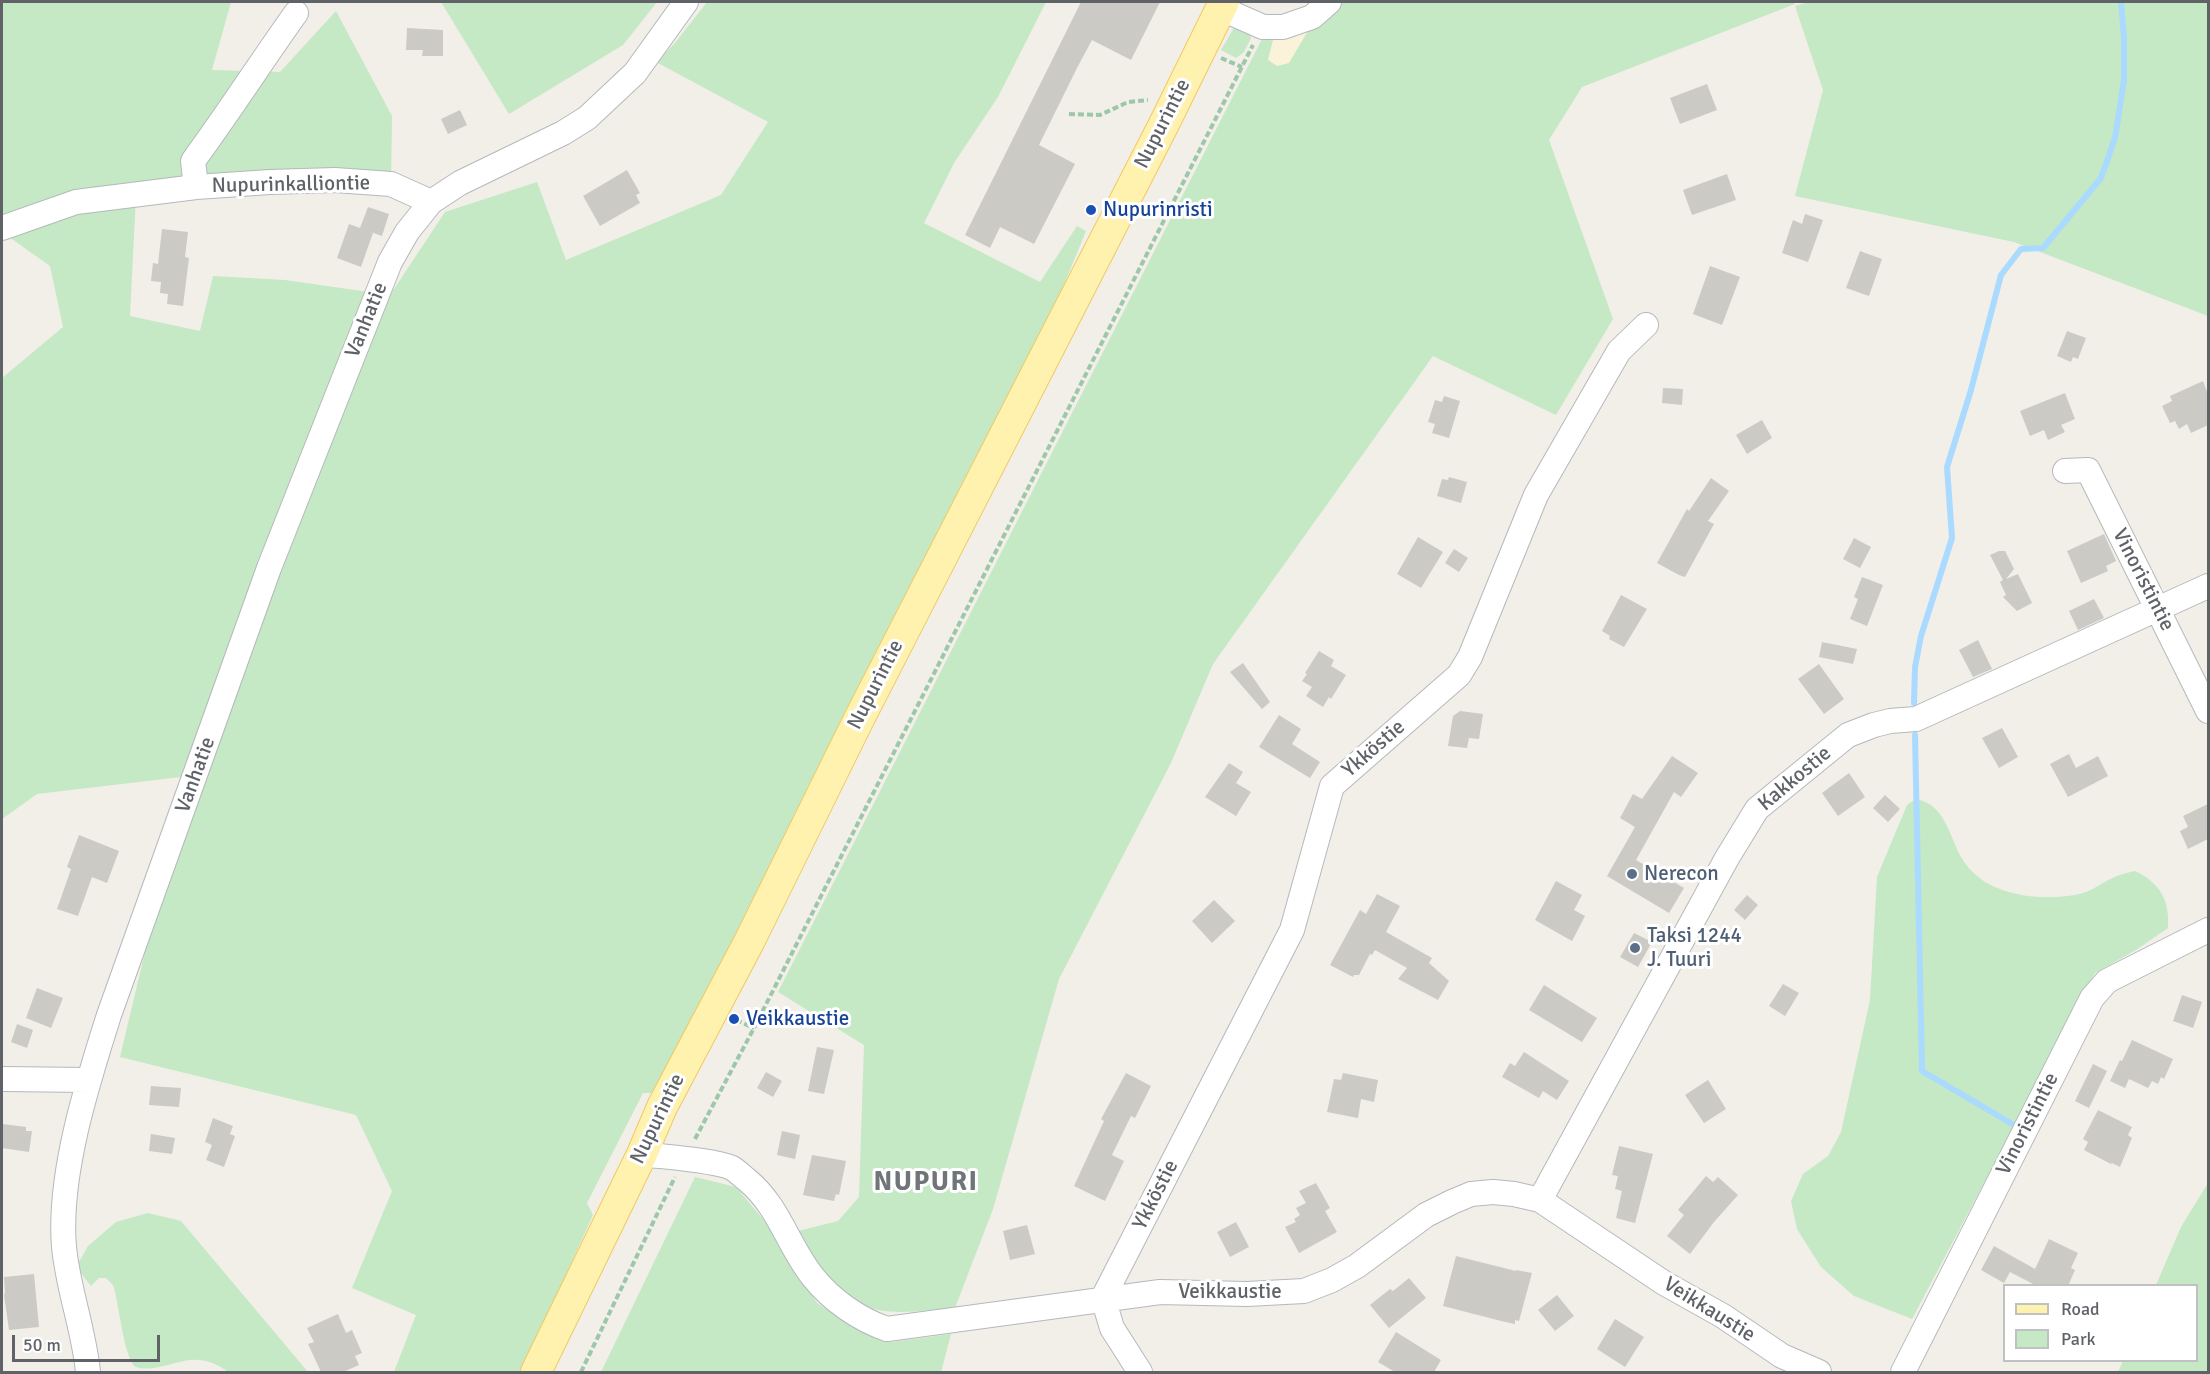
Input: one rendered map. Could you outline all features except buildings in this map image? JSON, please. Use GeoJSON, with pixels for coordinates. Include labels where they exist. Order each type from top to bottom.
{"type":"FeatureCollection","features":[{"type":"Feature","properties":{"kind":"main road","name":"Nupurintie"},"geometry":{"type":"LineString","coordinates":[[536,1372],[642,1154],[662,1107],[749,942],[858,720],[1164,124],[1222,5]]}},
{"type":"Feature","properties":{"kind":"street"},"geometry":{"type":"LineString","coordinates":[[431,202],[460,183],[563,133],[587,118],[635,73],[686,2]]}},
{"type":"Feature","properties":{"kind":"street"},"geometry":{"type":"LineString","coordinates":[[1222,5],[1263,27],[1283,27],[1299,12],[1312,17],[1329,2]]}},
{"type":"Feature","properties":{"kind":"street"},"geometry":{"type":"LineString","coordinates":[[196,187],[193,161],[296,13]]}},
{"type":"Feature","properties":{"kind":"street","name":"Nupurinkalliontie"},"geometry":{"type":"LineString","coordinates":[[2,228],[75,202],[196,187],[270,182],[335,180],[391,184],[431,202]]}},
{"type":"Feature","properties":{"kind":"street","name":"Vanhatie"},"geometry":{"type":"LineString","coordinates":[[87,1372],[65,1250],[63,1223],[71,1158],[88,1080],[109,1015],[269,568],[390,262],[406,232],[431,202]]}},
{"type":"Feature","properties":{"kind":"street","name":"Ykköstie"},"geometry":{"type":"LineString","coordinates":[[1103,1298],[1292,930],[1332,786],[1459,675],[1470,657],[1536,495],[1619,351],[1646,325]]}},
{"type":"Feature","properties":{"kind":"street","name":"Vinoristintie"},"geometry":{"type":"LineString","coordinates":[[2065,471],[2088,470],[2208,711]]}},
{"type":"Feature","properties":{"kind":"street","name":"Kakkostie"},"geometry":{"type":"LineString","coordinates":[[1540,1200],[1727,858],[1757,809],[1848,735],[1890,721],[1916,719],[2208,586]]}},
{"type":"Feature","properties":{"kind":"street","name":"Vinoristintie"},"geometry":{"type":"LineString","coordinates":[[1903,1372],[2092,998],[2107,981],[2208,930]]}},
{"type":"Feature","properties":{"kind":"street"},"geometry":{"type":"LineString","coordinates":[[2,1079],[88,1080]]}},
{"type":"Feature","properties":{"kind":"street","name":"Veikkaustie"},"geometry":{"type":"LineString","coordinates":[[642,1154],[732,1168],[759,1189],[778,1215],[813,1277],[829,1294],[867,1323],[887,1329],[1160,1292],[1247,1294],[1304,1291],[1332,1280],[1357,1266],[1426,1215],[1471,1194],[1493,1192],[1540,1200],[1664,1283],[1723,1316],[1782,1356],[1819,1372]]}},
{"type":"Feature","properties":{"kind":"street"},"geometry":{"type":"LineString","coordinates":[[1103,1298],[1112,1328],[1140,1372]]}},
{"type":"Feature","properties":{"kind":"path"},"geometry":{"type":"LineString","coordinates":[[581,1372],[683,1160],[754,1028],[1263,27]]}},
{"type":"Feature","properties":{"kind":"path"},"geometry":{"type":"LineString","coordinates":[[1069,114],[1100,115],[1128,102],[1148,100]]}},
{"type":"Feature","properties":{"kind":"path"},"geometry":{"type":"LineString","coordinates":[[734,1019],[754,1028]]}},
{"type":"Feature","properties":{"kind":"green space"},"geometry":{"type":"Polygon","coordinates":[[[2,2],[231,2],[212,70],[280,72],[336,11],[392,116],[391,184],[136,195],[130,316],[200,331],[213,276],[285,280],[390,295],[445,212],[537,182],[566,260],[721,195],[768,122],[656,62],[675,43],[707,2],[1046,2],[998,97],[954,163],[924,223],[1040,282],[1077,226],[1086,231],[1036,353],[757,901],[653,1093],[643,1093],[587,1203],[593,1215],[522,1372],[394,1372],[416,1315],[352,1288],[392,1191],[356,1115],[120,1057],[154,914],[206,774],[37,794],[2,819],[2,378],[63,327],[50,266],[2,232],[2,2]]]}},
{"type":"Feature","properties":{"kind":"green space"},"geometry":{"type":"Polygon","coordinates":[[[441,2],[657,2],[623,45],[509,114],[441,2]]]}},
{"type":"Feature","properties":{"kind":"green space"},"geometry":{"type":"Polygon","coordinates":[[[1340,2],[1792,2],[1795,4],[1582,87],[1549,140],[1613,319],[1556,415],[1433,356],[1213,664],[1171,763],[1059,979],[993,1209],[955,1308],[902,1312],[870,1308],[841,1293],[827,1279],[798,1231],[838,1221],[859,1197],[864,1045],[778,992],[1262,39],[1269,37],[1273,41],[1268,60],[1340,2]]]}},
{"type":"Feature","properties":{"kind":"green space"},"geometry":{"type":"Polygon","coordinates":[[[1809,2],[2208,2],[2208,316],[2014,242],[1795,196],[1823,90],[1795,6],[1809,2]]]}},
{"type":"Feature","properties":{"kind":"green space"},"geometry":{"type":"Polygon","coordinates":[[[1235,26],[1249,31],[1251,38],[1244,52],[1236,58],[1221,50],[1235,26]]]}},
{"type":"Feature","properties":{"kind":"green space"},"geometry":{"type":"Polygon","coordinates":[[[1916,799],[1935,808],[1965,863],[1987,883],[2015,894],[2061,897],[2086,892],[2117,876],[2135,871],[2151,881],[2162,894],[2167,909],[2168,928],[2136,950],[2095,973],[1912,1319],[1854,1296],[1821,1267],[1797,1229],[1791,1201],[1803,1174],[1828,1156],[1841,1132],[1870,1000],[1877,877],[1907,805],[1916,799]]]}},
{"type":"Feature","properties":{"kind":"green space"},"geometry":{"type":"Polygon","coordinates":[[[695,1177],[736,1187],[768,1225],[817,1303],[860,1330],[891,1342],[951,1334],[941,1372],[601,1372],[695,1177]]]}},
{"type":"Feature","properties":{"kind":"green space"},"geometry":{"type":"Polygon","coordinates":[[[2208,1183],[2208,1372],[2118,1372],[2123,1362],[2198,1362],[2198,1284],[2156,1284],[2181,1227],[2208,1183]]]}},
{"type":"Feature","properties":{"kind":"green space"},"geometry":{"type":"Polygon","coordinates":[[[148,1213],[181,1221],[308,1372],[228,1372],[210,1362],[201,1360],[184,1361],[147,1369],[134,1366],[124,1338],[113,1285],[106,1278],[99,1278],[91,1286],[76,1267],[88,1246],[116,1222],[148,1213]]]}},
{"type":"Feature","properties":{"kind":"sand"},"geometry":{"type":"Polygon","coordinates":[[[1312,24],[1289,63],[1277,66],[1268,60],[1273,41],[1312,24]]]}},
{"type":"Feature","properties":{"kind":"waterway"},"geometry":{"type":"LineString","coordinates":[[1914,703],[1915,667],[1921,636],[1952,538],[1947,467],[1971,390],[2001,275],[2021,249],[2043,248],[2101,178],[2115,138],[2124,80],[2121,2]]}},
{"type":"Feature","properties":{"kind":"waterway"},"geometry":{"type":"LineString","coordinates":[[1915,735],[1922,1071],[2014,1125]]}},
{"type":"Feature","properties":{"kind":"place","name":"Nupurinristi"},"geometry":{"type":"Point","coordinates":[1091,210]}},
{"type":"Feature","properties":{"kind":"place","name":"Nerecon"},"geometry":{"type":"Point","coordinates":[1632,874]}},
{"type":"Feature","properties":{"kind":"place","name":"Taksi 1244 J. Tuuri"},"geometry":{"type":"Point","coordinates":[1635,948]}},
{"type":"Feature","properties":{"kind":"place","name":"Veikkaustie"},"geometry":{"type":"Point","coordinates":[734,1019]}},
{"type":"Feature","properties":{"kind":"district","name":"NUPURI"},"geometry":{"type":"Point","coordinates":[926,1183]}}]}
